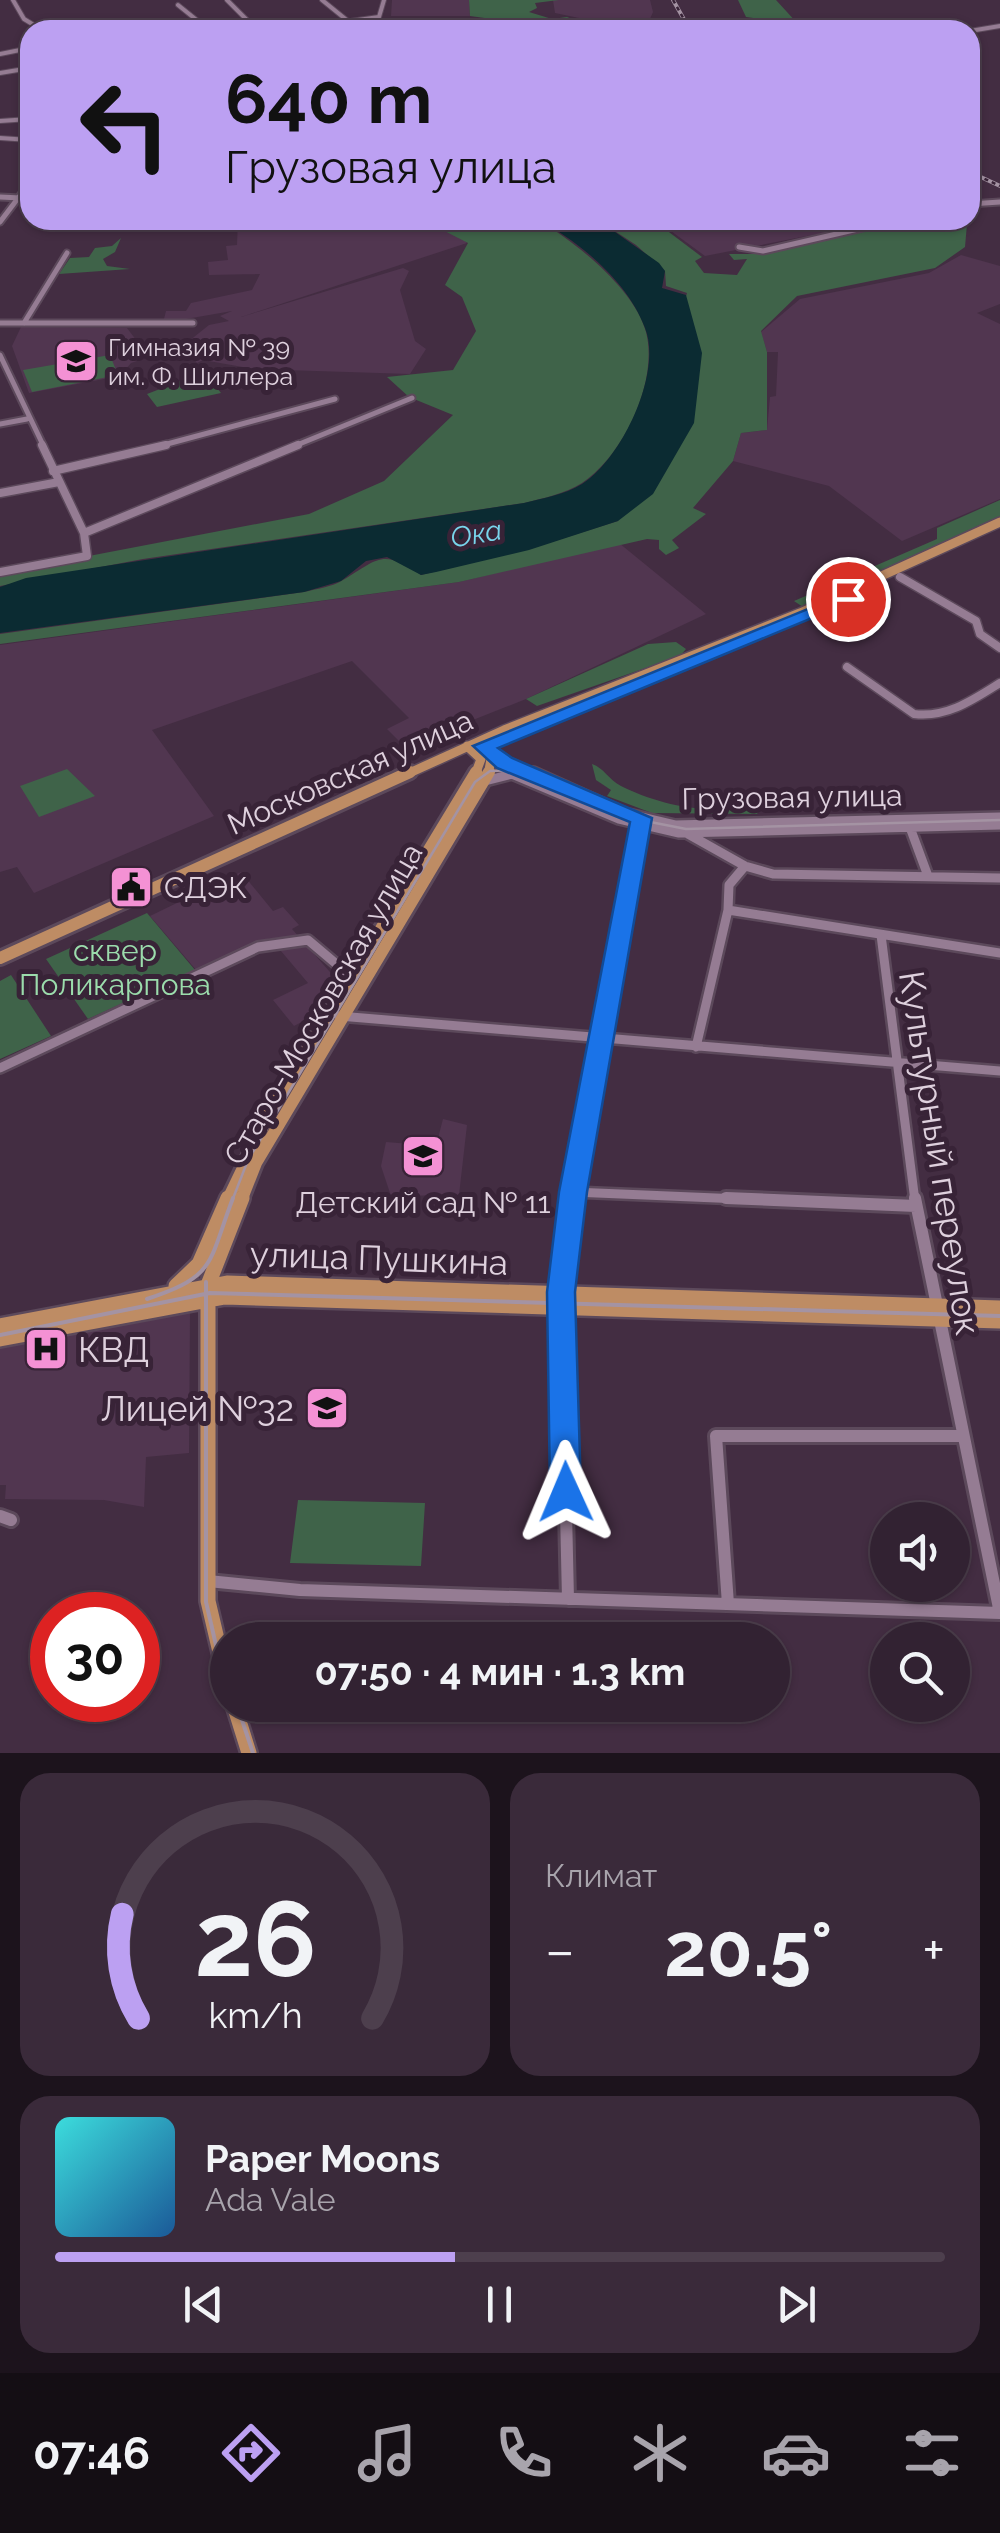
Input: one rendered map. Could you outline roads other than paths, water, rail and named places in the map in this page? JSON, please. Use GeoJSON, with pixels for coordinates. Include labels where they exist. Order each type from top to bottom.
{"type":"FeatureCollection","features":[{"type":"Feature","properties":{"kind":"main road","name":"Московская улица"},"geometry":{"type":"LineString","coordinates":[[0,958],[845,597],[1000,522]]}},
{"type":"Feature","properties":{"kind":"main road","name":"Московская улица"},"geometry":{"type":"LineString","coordinates":[[845,597],[900,577],[1000,530]]}},
{"type":"Feature","properties":{"kind":"main road","name":"Московская улица"},"geometry":{"type":"LineString","coordinates":[[0,966],[481,752]]}},
{"type":"Feature","properties":{"kind":"main road","name":"Старо-Московская улица"},"geometry":{"type":"LineString","coordinates":[[208,1291],[256,1163],[338,1015],[478,779],[481,752]]}},
{"type":"Feature","properties":{"kind":"main road"},"geometry":{"type":"LineString","coordinates":[[168,1290],[192,1277],[203,1262],[244,1159],[338,1015],[353,978],[478,779]]}},
{"type":"Feature","properties":{"kind":"main road"},"geometry":{"type":"LineString","coordinates":[[203,1262],[208,1291],[211,1622]]}},
{"type":"Feature","properties":{"kind":"main road","name":"улица Пушкина"},"geometry":{"type":"LineString","coordinates":[[0,1326],[168,1290],[934,1312],[1000,1308]]}},
{"type":"Feature","properties":{"kind":"main road","name":"улица Пушкина"},"geometry":{"type":"LineString","coordinates":[[0,1339],[208,1291]]}},
{"type":"Feature","properties":{"kind":"main road","name":"улица Пушкина"},"geometry":{"type":"LineString","coordinates":[[934,1312],[1000,1321]]}},
{"type":"Feature","properties":{"kind":"main road"},"geometry":{"type":"LineString","coordinates":[[239,1722],[249,1753]]}},
{"type":"Feature","properties":{"kind":"street"},"geometry":{"type":"LineString","coordinates":[[227,0],[247,20]]}},
{"type":"Feature","properties":{"kind":"street"},"geometry":{"type":"LineString","coordinates":[[322,0],[347,20]]}},
{"type":"Feature","properties":{"kind":"street"},"geometry":{"type":"LineString","coordinates":[[362,20],[379,17],[384,0]]}},
{"type":"Feature","properties":{"kind":"street"},"geometry":{"type":"LineString","coordinates":[[178,5],[197,20]]}},
{"type":"Feature","properties":{"kind":"street"},"geometry":{"type":"LineString","coordinates":[[0,222],[20,196]]}},
{"type":"Feature","properties":{"kind":"street"},"geometry":{"type":"LineString","coordinates":[[0,197],[19,200]]}},
{"type":"Feature","properties":{"kind":"street"},"geometry":{"type":"LineString","coordinates":[[738,246],[763,250],[852,230]]}},
{"type":"Feature","properties":{"kind":"street"},"geometry":{"type":"LineString","coordinates":[[24,323],[67,253]]}},
{"type":"Feature","properties":{"kind":"street"},"geometry":{"type":"LineString","coordinates":[[0,323],[192,323]]}},
{"type":"Feature","properties":{"kind":"street"},"geometry":{"type":"LineString","coordinates":[[0,355],[84,533],[87,556],[0,572]]}},
{"type":"Feature","properties":{"kind":"street"},"geometry":{"type":"LineString","coordinates":[[84,533],[412,398]]}},
{"type":"Feature","properties":{"kind":"street"},"geometry":{"type":"LineString","coordinates":[[53,471],[198,440],[228,427],[335,399]]}},
{"type":"Feature","properties":{"kind":"street"},"geometry":{"type":"LineString","coordinates":[[0,424],[27,419]]}},
{"type":"Feature","properties":{"kind":"street"},"geometry":{"type":"LineString","coordinates":[[0,493],[59,482]]}},
{"type":"Feature","properties":{"kind":"street"},"geometry":{"type":"LineString","coordinates":[[900,577],[976,621],[980,634],[1000,648]]}},
{"type":"Feature","properties":{"kind":"street"},"geometry":{"type":"LineString","coordinates":[[847,667],[914,714],[930,716],[966,703],[1000,683]]}},
{"type":"Feature","properties":{"kind":"street"},"geometry":{"type":"LineString","coordinates":[[481,752],[511,770]]}},
{"type":"Feature","properties":{"kind":"street"},"geometry":{"type":"LineString","coordinates":[[478,779],[511,770]]}},
{"type":"Feature","properties":{"kind":"street","name":"Грузовая улица"},"geometry":{"type":"LineString","coordinates":[[511,770],[640,822],[688,830],[1000,821]]}},
{"type":"Feature","properties":{"kind":"street"},"geometry":{"type":"LineString","coordinates":[[568,1599],[561,1300],[573,1192],[640,822]]}},
{"type":"Feature","properties":{"kind":"street"},"geometry":{"type":"LineString","coordinates":[[908,824],[928,876]]}},
{"type":"Feature","properties":{"kind":"street"},"geometry":{"type":"LineString","coordinates":[[688,830],[745,866],[778,874],[1000,878]]}},
{"type":"Feature","properties":{"kind":"street"},"geometry":{"type":"LineString","coordinates":[[696,1047],[728,910],[730,884],[745,866]]}},
{"type":"Feature","properties":{"kind":"street"},"geometry":{"type":"LineString","coordinates":[[728,910],[1000,952]]}},
{"type":"Feature","properties":{"kind":"street","name":"Культурный переулок"},"geometry":{"type":"LineString","coordinates":[[881,935],[892,1065],[934,1312],[1000,1613]]}},
{"type":"Feature","properties":{"kind":"street"},"geometry":{"type":"LineString","coordinates":[[0,1068],[277,942],[316,943],[353,978]]}},
{"type":"Feature","properties":{"kind":"street"},"geometry":{"type":"LineString","coordinates":[[338,1015],[892,1065],[1000,1071]]}},
{"type":"Feature","properties":{"kind":"street"},"geometry":{"type":"LineString","coordinates":[[573,1192],[916,1206]]}},
{"type":"Feature","properties":{"kind":"street"},"geometry":{"type":"LineString","coordinates":[[728,1604],[716,1436],[959,1436]]}},
{"type":"Feature","properties":{"kind":"street"},"geometry":{"type":"LineString","coordinates":[[208,1581],[300,1590],[1000,1613]]}},
{"type":"Feature","properties":{"kind":"water","name":"Ока"},"geometry":{"type":"Polygon","coordinates":[[[555,230],[612,230],[659,263],[665,271],[662,288],[686,295],[702,353],[694,423],[653,494],[618,521],[529,550],[421,575],[387,557],[366,561],[341,581],[304,592],[0,633],[0,587],[26,578],[524,503],[582,484],[611,456],[635,414],[648,368],[649,347],[645,328],[627,295],[601,265],[555,230]]]}},
{"type":"Feature","properties":{"kind":"tram line"},"geometry":{"type":"LineString","coordinates":[[232,1201],[248,1160],[475,782],[490,771],[515,770],[630,818],[686,829],[1000,820]]}},
{"type":"Feature","properties":{"kind":"tram line"},"geometry":{"type":"LineString","coordinates":[[147,1299],[186,1283],[207,1264],[233,1198]]}},
{"type":"Feature","properties":{"kind":"tram line"},"geometry":{"type":"LineString","coordinates":[[206,1282],[206,1294]]}},
{"type":"Feature","properties":{"kind":"tram line"},"geometry":{"type":"LineString","coordinates":[[0,1335],[206,1294]]}},
{"type":"Feature","properties":{"kind":"tram line"},"geometry":{"type":"LineString","coordinates":[[206,1294],[206,1602],[211,1622]]}},
{"type":"Feature","properties":{"kind":"tram line"},"geometry":{"type":"LineString","coordinates":[[206,1294],[1000,1316]]}},
{"type":"Feature","properties":{"kind":"tram line"},"geometry":{"type":"LineString","coordinates":[[243,1722],[253,1753]]}},
{"type":"Feature","properties":{"kind":"railway"},"geometry":{"type":"LineString","coordinates":[[673,0],[684,20]]}},
{"type":"Feature","properties":{"kind":"railway"},"geometry":{"type":"LineString","coordinates":[[980,177],[1000,186]]}},
{"type":"Feature","properties":{"kind":"place","name":"Гимназия № 39 им. Ф. Шиллера"},"geometry":{"type":"Point","coordinates":[76,361]}},
{"type":"Feature","properties":{"kind":"place","name":"СДЭК"},"geometry":{"type":"Point","coordinates":[131,887]}},
{"type":"Feature","properties":{"kind":"place","name":"Детский сад № 11"},"geometry":{"type":"Point","coordinates":[423,1156]}},
{"type":"Feature","properties":{"kind":"place","name":"КВД"},"geometry":{"type":"Point","coordinates":[46,1349]}},
{"type":"Feature","properties":{"kind":"place","name":"Лицей №32"},"geometry":{"type":"Point","coordinates":[327,1408]}},
{"type":"Feature","properties":{"kind":"park label","name":"сквер Поликарпова"},"geometry":{"type":"Point","coordinates":[115,967]}}]}
